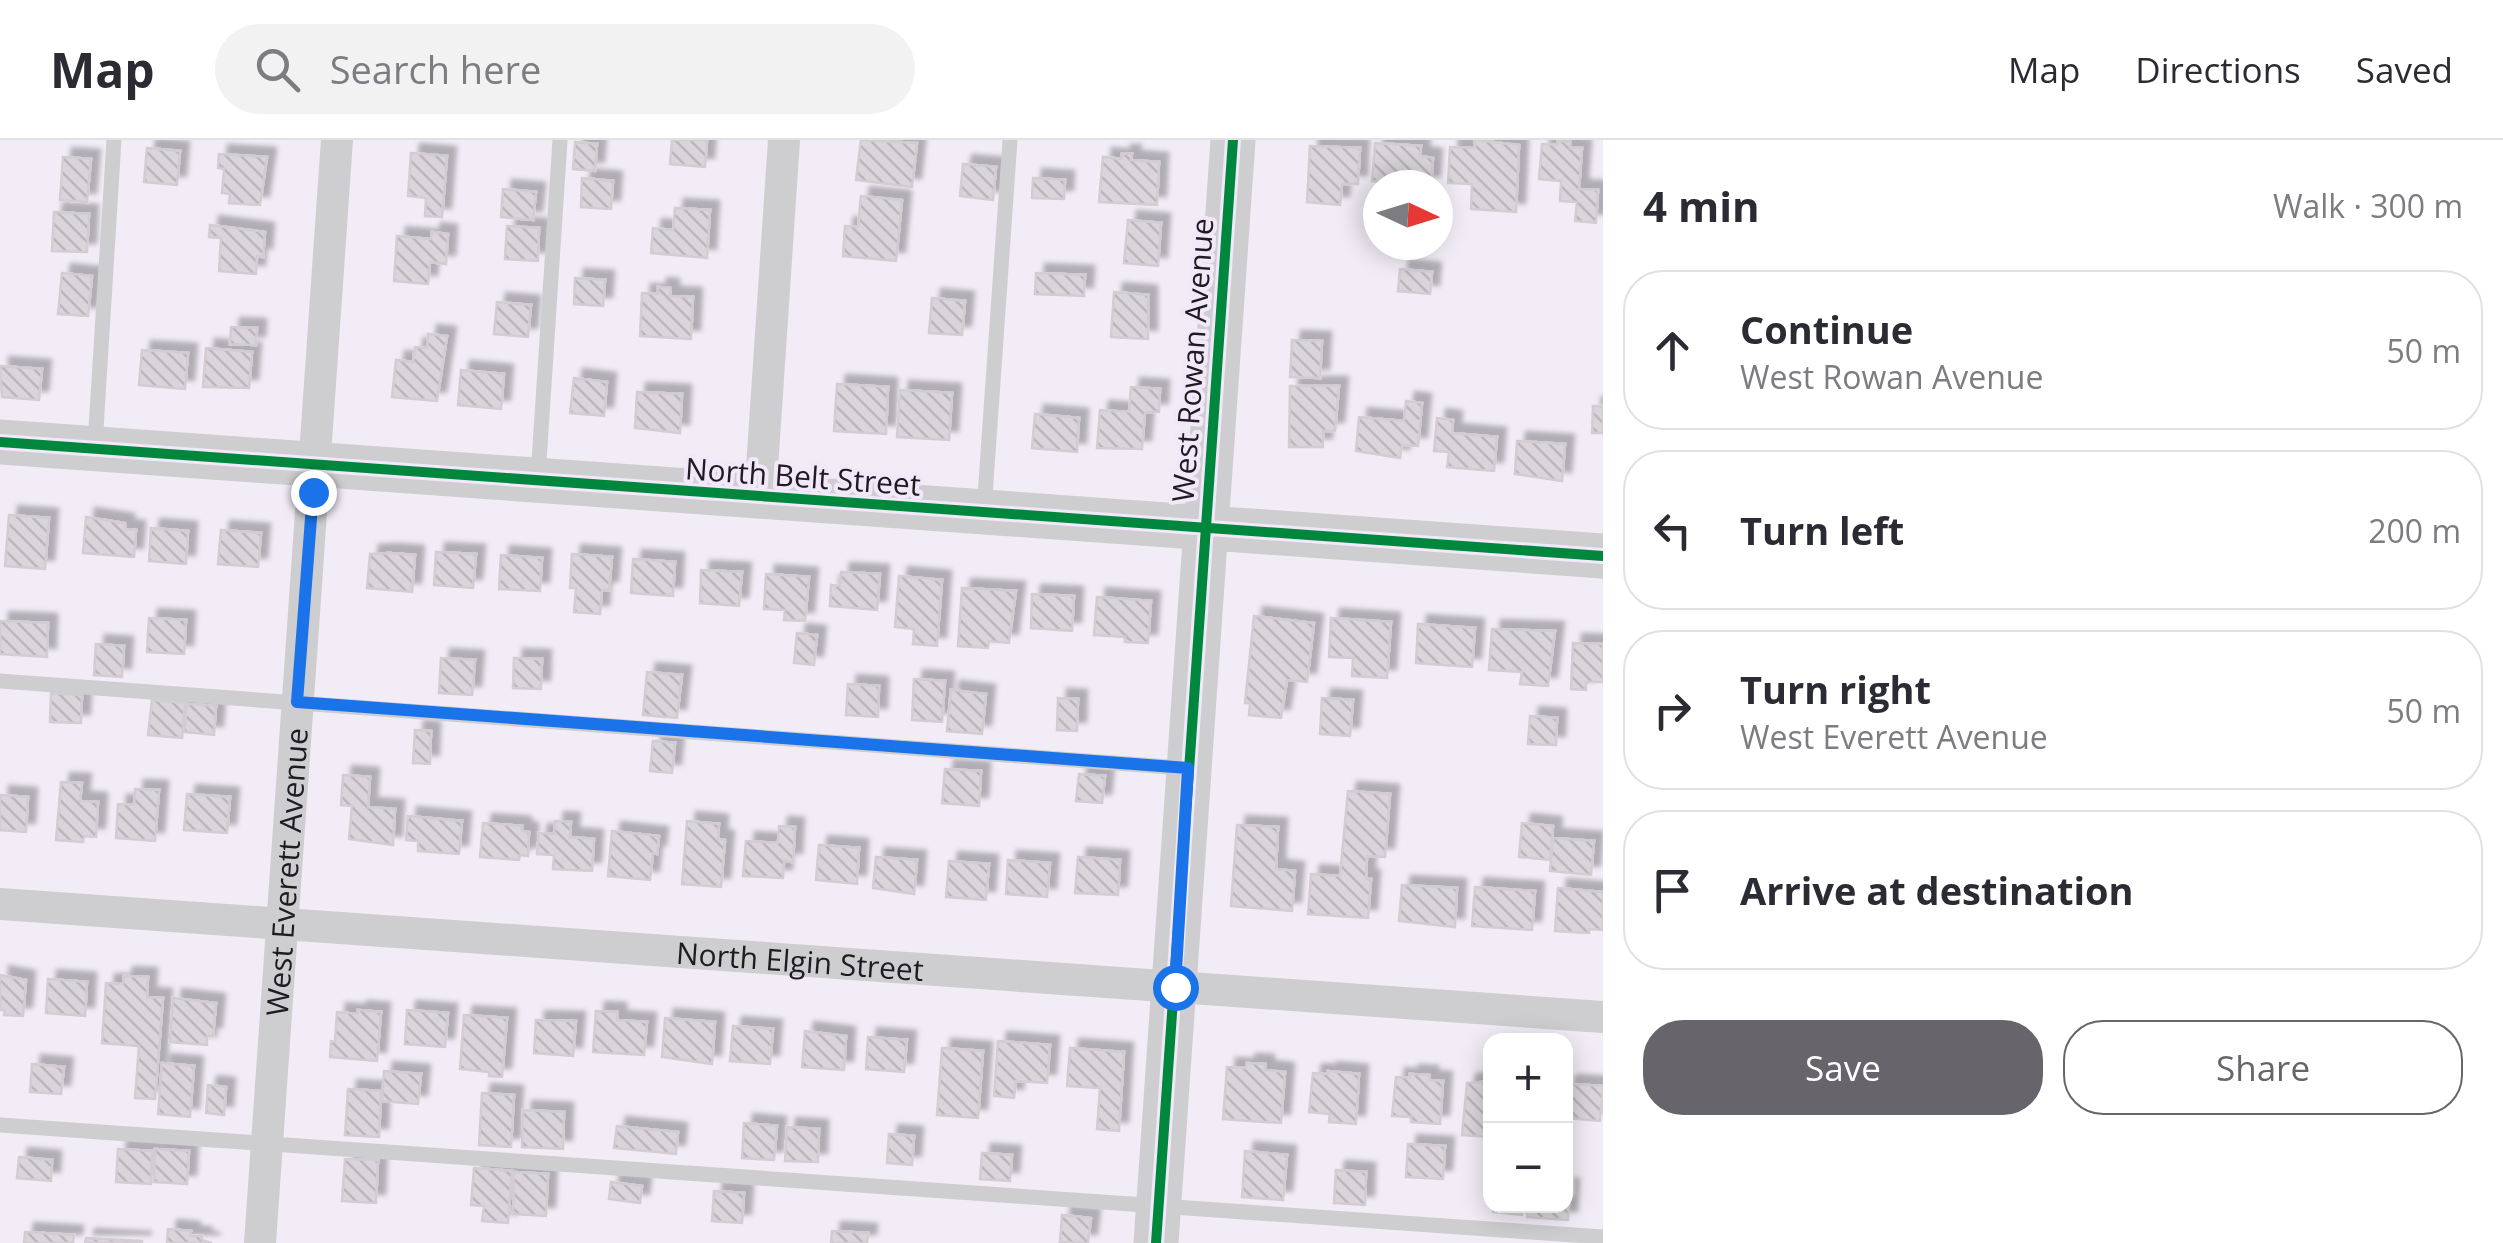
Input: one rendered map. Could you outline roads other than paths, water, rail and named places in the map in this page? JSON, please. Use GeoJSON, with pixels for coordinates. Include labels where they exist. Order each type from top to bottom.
{"type":"FeatureCollection","features":[{"type":"Feature","properties":{"kind":"street","name":"West Everett Avenue"},"geometry":{"type":"LineString","coordinates":[[260,1243],[338,140]]}},
{"type":"Feature","properties":{"kind":"street"},"geometry":{"type":"LineString","coordinates":[[760,498],[784,140]]}},
{"type":"Feature","properties":{"kind":"street","name":"West Rowan Avenue"},"geometry":{"type":"LineString","coordinates":[[1158,1224],[1233,140]]}},
{"type":"Feature","properties":{"kind":"street","name":"North Belt Street"},"geometry":{"type":"LineString","coordinates":[[0,442],[1603,556]]}},
{"type":"Feature","properties":{"kind":"street","name":"North Elgin Street"},"geometry":{"type":"LineString","coordinates":[[0,904],[1603,1017]]}},
{"type":"Feature","properties":{"kind":"lane"},"geometry":{"type":"LineString","coordinates":[[94,448],[114,140]]}},
{"type":"Feature","properties":{"kind":"lane"},"geometry":{"type":"LineString","coordinates":[[538,481],[560,140]]}},
{"type":"Feature","properties":{"kind":"lane"},"geometry":{"type":"LineString","coordinates":[[984,514],[1010,140]]}},
{"type":"Feature","properties":{"kind":"lane"},"geometry":{"type":"LineString","coordinates":[[0,681],[1188,768]]}},
{"type":"Feature","properties":{"kind":"lane"},"geometry":{"type":"LineString","coordinates":[[0,1125],[266,1144],[1158,1224],[1603,1238]]}}]}
